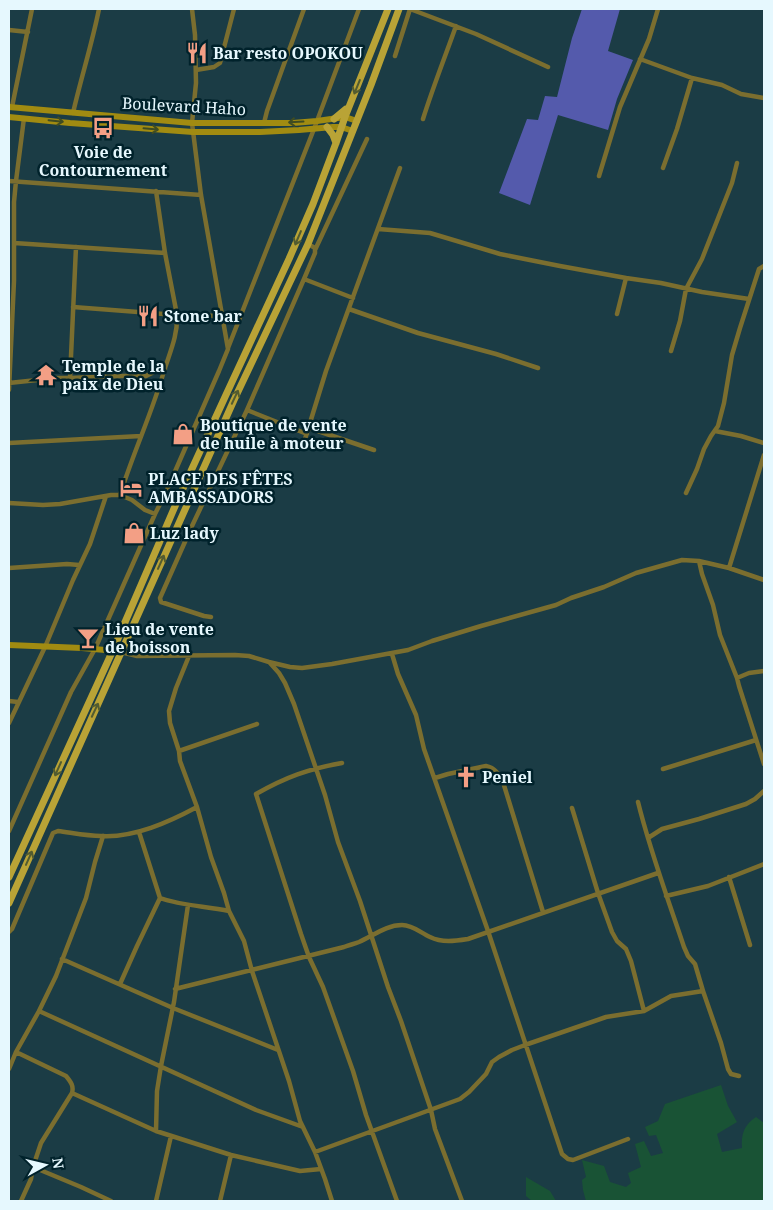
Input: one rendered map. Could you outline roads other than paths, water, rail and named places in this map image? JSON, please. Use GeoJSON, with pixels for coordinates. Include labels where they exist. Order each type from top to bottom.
{"type":"FeatureCollection","features":[{"type":"Feature","properties":{"kind":"main road"},"geometry":{"type":"LineString","coordinates":[[9,877],[113,650],[179,497],[313,204],[341,127],[388,9]]}},
{"type":"Feature","properties":{"kind":"main road"},"geometry":{"type":"LineString","coordinates":[[9,903],[234,400],[308,244],[400,9]]}},
{"type":"Feature","properties":{"kind":"main road"},"geometry":{"type":"LineString","coordinates":[[334,119],[350,105]]}},
{"type":"Feature","properties":{"kind":"main road","name":"Boulevard Haho"},"geometry":{"type":"LineString","coordinates":[[10,107],[192,123],[317,121],[345,117],[357,121]]}},
{"type":"Feature","properties":{"kind":"main road","name":"Boulevard Haho"},"geometry":{"type":"LineString","coordinates":[[9,117],[193,132],[260,132],[327,127],[341,127],[353,131]]}},
{"type":"Feature","properties":{"kind":"main road"},"geometry":{"type":"LineString","coordinates":[[222,123],[223,132]]}},
{"type":"Feature","properties":{"kind":"main road"},"geometry":{"type":"LineString","coordinates":[[327,127],[333,135],[336,144]]}},
{"type":"Feature","properties":{"kind":"main road"},"geometry":{"type":"LineString","coordinates":[[9,645],[121,652]]}},
{"type":"Feature","properties":{"kind":"street"},"geometry":{"type":"LineString","coordinates":[[10,107],[32,9]]}},
{"type":"Feature","properties":{"kind":"street"},"geometry":{"type":"LineString","coordinates":[[74,113],[99,9]]}},
{"type":"Feature","properties":{"kind":"street"},"geometry":{"type":"LineString","coordinates":[[192,9],[196,70],[192,123],[201,195],[228,349]]}},
{"type":"Feature","properties":{"kind":"street"},"geometry":{"type":"LineString","coordinates":[[196,70],[214,67],[220,63],[234,9]]}},
{"type":"Feature","properties":{"kind":"street"},"geometry":{"type":"LineString","coordinates":[[264,123],[304,9]]}},
{"type":"Feature","properties":{"kind":"street"},"geometry":{"type":"LineString","coordinates":[[9,830],[72,692],[95,649],[219,371],[317,121],[358,9]]}},
{"type":"Feature","properties":{"kind":"street"},"geometry":{"type":"LineString","coordinates":[[395,56],[410,9],[456,26],[548,67]]}},
{"type":"Feature","properties":{"kind":"street"},"geometry":{"type":"LineString","coordinates":[[599,176],[620,107],[658,9]]}},
{"type":"Feature","properties":{"kind":"street"},"geometry":{"type":"LineString","coordinates":[[423,118],[434,82],[443,64],[456,26]]}},
{"type":"Feature","properties":{"kind":"street"},"geometry":{"type":"LineString","coordinates":[[9,30],[28,32]]}},
{"type":"Feature","properties":{"kind":"street"},"geometry":{"type":"LineString","coordinates":[[640,59],[692,78],[722,85],[741,94],[764,96]]}},
{"type":"Feature","properties":{"kind":"street"},"geometry":{"type":"LineString","coordinates":[[663,168],[692,78]]}},
{"type":"Feature","properties":{"kind":"street"},"geometry":{"type":"LineString","coordinates":[[9,390],[10,317],[14,281],[14,202],[24,118]]}},
{"type":"Feature","properties":{"kind":"street"},"geometry":{"type":"LineString","coordinates":[[211,617],[160,600],[192,526],[247,410],[315,250],[367,139]]}},
{"type":"Feature","properties":{"kind":"street"},"geometry":{"type":"LineString","coordinates":[[671,351],[680,321],[686,289],[702,259],[738,163]]}},
{"type":"Feature","properties":{"kind":"street"},"geometry":{"type":"LineString","coordinates":[[247,410],[306,437],[326,371],[400,168]]}},
{"type":"Feature","properties":{"kind":"street"},"geometry":{"type":"LineString","coordinates":[[9,181],[201,195]]}},
{"type":"Feature","properties":{"kind":"street"},"geometry":{"type":"LineString","coordinates":[[120,495],[158,393],[176,334],[177,314],[165,253],[156,191]]}},
{"type":"Feature","properties":{"kind":"street"},"geometry":{"type":"LineString","coordinates":[[378,229],[430,233],[500,254],[749,300]]}},
{"type":"Feature","properties":{"kind":"street"},"geometry":{"type":"LineString","coordinates":[[14,243],[165,253]]}},
{"type":"Feature","properties":{"kind":"street"},"geometry":{"type":"LineString","coordinates":[[308,244],[315,248],[315,250]]}},
{"type":"Feature","properties":{"kind":"street"},"geometry":{"type":"LineString","coordinates":[[70,378],[76,248]]}},
{"type":"Feature","properties":{"kind":"street"},"geometry":{"type":"LineString","coordinates":[[686,493],[709,438],[718,426],[732,354],[759,269],[764,266]]}},
{"type":"Feature","properties":{"kind":"street"},"geometry":{"type":"LineString","coordinates":[[617,314],[626,278]]}},
{"type":"Feature","properties":{"kind":"street"},"geometry":{"type":"LineString","coordinates":[[304,279],[353,298]]}},
{"type":"Feature","properties":{"kind":"street"},"geometry":{"type":"LineString","coordinates":[[73,307],[222,316]]}},
{"type":"Feature","properties":{"kind":"street"},"geometry":{"type":"LineString","coordinates":[[349,309],[418,333],[496,354],[538,368]]}},
{"type":"Feature","properties":{"kind":"street"},"geometry":{"type":"LineString","coordinates":[[9,384],[56,378],[146,376],[165,369]]}},
{"type":"Feature","properties":{"kind":"street"},"geometry":{"type":"LineString","coordinates":[[309,428],[374,450]]}},
{"type":"Feature","properties":{"kind":"street"},"geometry":{"type":"LineString","coordinates":[[715,431],[764,443]]}},
{"type":"Feature","properties":{"kind":"street"},"geometry":{"type":"LineString","coordinates":[[9,443],[142,436]]}},
{"type":"Feature","properties":{"kind":"street"},"geometry":{"type":"LineString","coordinates":[[729,568],[764,455]]}},
{"type":"Feature","properties":{"kind":"street"},"geometry":{"type":"LineString","coordinates":[[166,492],[179,497]]}},
{"type":"Feature","properties":{"kind":"street"},"geometry":{"type":"LineString","coordinates":[[9,503],[60,504],[120,495],[155,514]]}},
{"type":"Feature","properties":{"kind":"street"},"geometry":{"type":"LineString","coordinates":[[9,723],[90,544],[106,496]]}},
{"type":"Feature","properties":{"kind":"street"},"geometry":{"type":"LineString","coordinates":[[180,520],[192,526]]}},
{"type":"Feature","properties":{"kind":"street"},"geometry":{"type":"LineString","coordinates":[[121,652],[138,656],[249,656],[290,667],[302,668],[408,650],[480,626],[556,605],[636,573],[682,560],[699,561],[729,568],[764,580]]}},
{"type":"Feature","properties":{"kind":"street"},"geometry":{"type":"LineString","coordinates":[[699,561],[720,635],[737,678],[764,764]]}},
{"type":"Feature","properties":{"kind":"street"},"geometry":{"type":"LineString","coordinates":[[9,568],[67,564],[79,565]]}},
{"type":"Feature","properties":{"kind":"street"},"geometry":{"type":"LineString","coordinates":[[392,654],[398,674],[416,714],[424,750],[488,932],[562,1154],[572,1160],[628,1139]]}},
{"type":"Feature","properties":{"kind":"street"},"geometry":{"type":"LineString","coordinates":[[188,656],[169,711],[170,723],[179,751],[180,761],[197,807],[229,911],[244,941],[303,1128],[315,1152],[332,1201]]}},
{"type":"Feature","properties":{"kind":"street"},"geometry":{"type":"LineString","coordinates":[[269,662],[279,673],[291,697],[325,796],[338,842],[431,1110],[435,1129],[462,1201]]}},
{"type":"Feature","properties":{"kind":"street"},"geometry":{"type":"LineString","coordinates":[[737,678],[749,673],[764,671]]}},
{"type":"Feature","properties":{"kind":"street"},"geometry":{"type":"LineString","coordinates":[[9,701],[18,702]]}},
{"type":"Feature","properties":{"kind":"street"},"geometry":{"type":"LineString","coordinates":[[179,751],[257,724]]}},
{"type":"Feature","properties":{"kind":"street"},"geometry":{"type":"LineString","coordinates":[[663,769],[756,740]]}},
{"type":"Feature","properties":{"kind":"street"},"geometry":{"type":"LineString","coordinates":[[342,763],[315,768],[287,778],[256,794],[309,956],[323,987],[397,1201]]}},
{"type":"Feature","properties":{"kind":"street"},"geometry":{"type":"LineString","coordinates":[[435,778],[486,766],[499,774],[543,912]]}},
{"type":"Feature","properties":{"kind":"street"},"geometry":{"type":"LineString","coordinates":[[648,838],[662,829],[746,804],[764,791]]}},
{"type":"Feature","properties":{"kind":"street"},"geometry":{"type":"LineString","coordinates":[[638,802],[658,873],[684,947],[688,956],[695,964],[728,1069],[731,1074],[740,1076]]}},
{"type":"Feature","properties":{"kind":"street"},"geometry":{"type":"LineString","coordinates":[[9,932],[53,833],[58,831],[103,836],[139,832],[177,818],[197,807]]}},
{"type":"Feature","properties":{"kind":"street"},"geometry":{"type":"LineString","coordinates":[[572,808],[612,932],[617,941],[626,950],[631,961],[644,1011]]}},
{"type":"Feature","properties":{"kind":"street"},"geometry":{"type":"LineString","coordinates":[[120,984],[160,898],[139,832]]}},
{"type":"Feature","properties":{"kind":"street"},"geometry":{"type":"LineString","coordinates":[[9,1069],[56,976],[86,898],[103,836]]}},
{"type":"Feature","properties":{"kind":"street"},"geometry":{"type":"LineString","coordinates":[[666,896],[708,886],[764,864]]}},
{"type":"Feature","properties":{"kind":"street"},"geometry":{"type":"LineString","coordinates":[[175,989],[309,956],[358,942],[385,929],[401,925],[409,926],[431,938],[442,941],[468,939],[658,873]]}},
{"type":"Feature","properties":{"kind":"street"},"geometry":{"type":"LineString","coordinates":[[729,877],[750,946]]}},
{"type":"Feature","properties":{"kind":"street"},"geometry":{"type":"LineString","coordinates":[[160,898],[188,905],[229,911]]}},
{"type":"Feature","properties":{"kind":"street"},"geometry":{"type":"LineString","coordinates":[[156,1132],[160,1066],[173,1008],[188,905]]}},
{"type":"Feature","properties":{"kind":"street"},"geometry":{"type":"LineString","coordinates":[[62,959],[173,1008],[278,1050]]}},
{"type":"Feature","properties":{"kind":"street"},"geometry":{"type":"LineString","coordinates":[[315,1152],[460,1099],[486,1074],[492,1062],[525,1045],[606,1017],[644,1011],[671,996],[703,991]]}},
{"type":"Feature","properties":{"kind":"street"},"geometry":{"type":"LineString","coordinates":[[39,1011],[57,1021],[256,1110],[303,1128]]}},
{"type":"Feature","properties":{"kind":"street"},"geometry":{"type":"LineString","coordinates":[[16,1052],[66,1076],[73,1089],[41,1143],[31,1179],[21,1201]]}},
{"type":"Feature","properties":{"kind":"street"},"geometry":{"type":"LineString","coordinates":[[72,1093],[156,1132],[231,1155],[300,1171],[321,1169]]}},
{"type":"Feature","properties":{"kind":"street"},"geometry":{"type":"LineString","coordinates":[[156,1201],[172,1136]]}},
{"type":"Feature","properties":{"kind":"street"},"geometry":{"type":"LineString","coordinates":[[220,1201],[231,1155]]}},
{"type":"Feature","properties":{"kind":"street"},"geometry":{"type":"LineString","coordinates":[[33,1167],[111,1201]]}},
{"type":"Feature","properties":{"kind":"place","name":"Bar resto OPOKOU"},"geometry":{"type":"Point","coordinates":[197,53]}},
{"type":"Feature","properties":{"kind":"place","name":"Voie de Contournement"},"geometry":{"type":"Point","coordinates":[103,128]}},
{"type":"Feature","properties":{"kind":"place","name":"Stone bar"},"geometry":{"type":"Point","coordinates":[148,316]}},
{"type":"Feature","properties":{"kind":"place","name":"Temple de la paix de Dieu"},"geometry":{"type":"Point","coordinates":[46,375]}},
{"type":"Feature","properties":{"kind":"place","name":"Boutique de vente de huile à moteur"},"geometry":{"type":"Point","coordinates":[183,434]}},
{"type":"Feature","properties":{"kind":"place","name":"PLACE DES FÊTES AMBASSADORS"},"geometry":{"type":"Point","coordinates":[131,488]}},
{"type":"Feature","properties":{"kind":"place","name":"Luz lady"},"geometry":{"type":"Point","coordinates":[134,533]}},
{"type":"Feature","properties":{"kind":"place","name":"Lieu de vente de boisson"},"geometry":{"type":"Point","coordinates":[88,638]}},
{"type":"Feature","properties":{"kind":"place","name":"Peniel"},"geometry":{"type":"Point","coordinates":[466,777]}}]}
